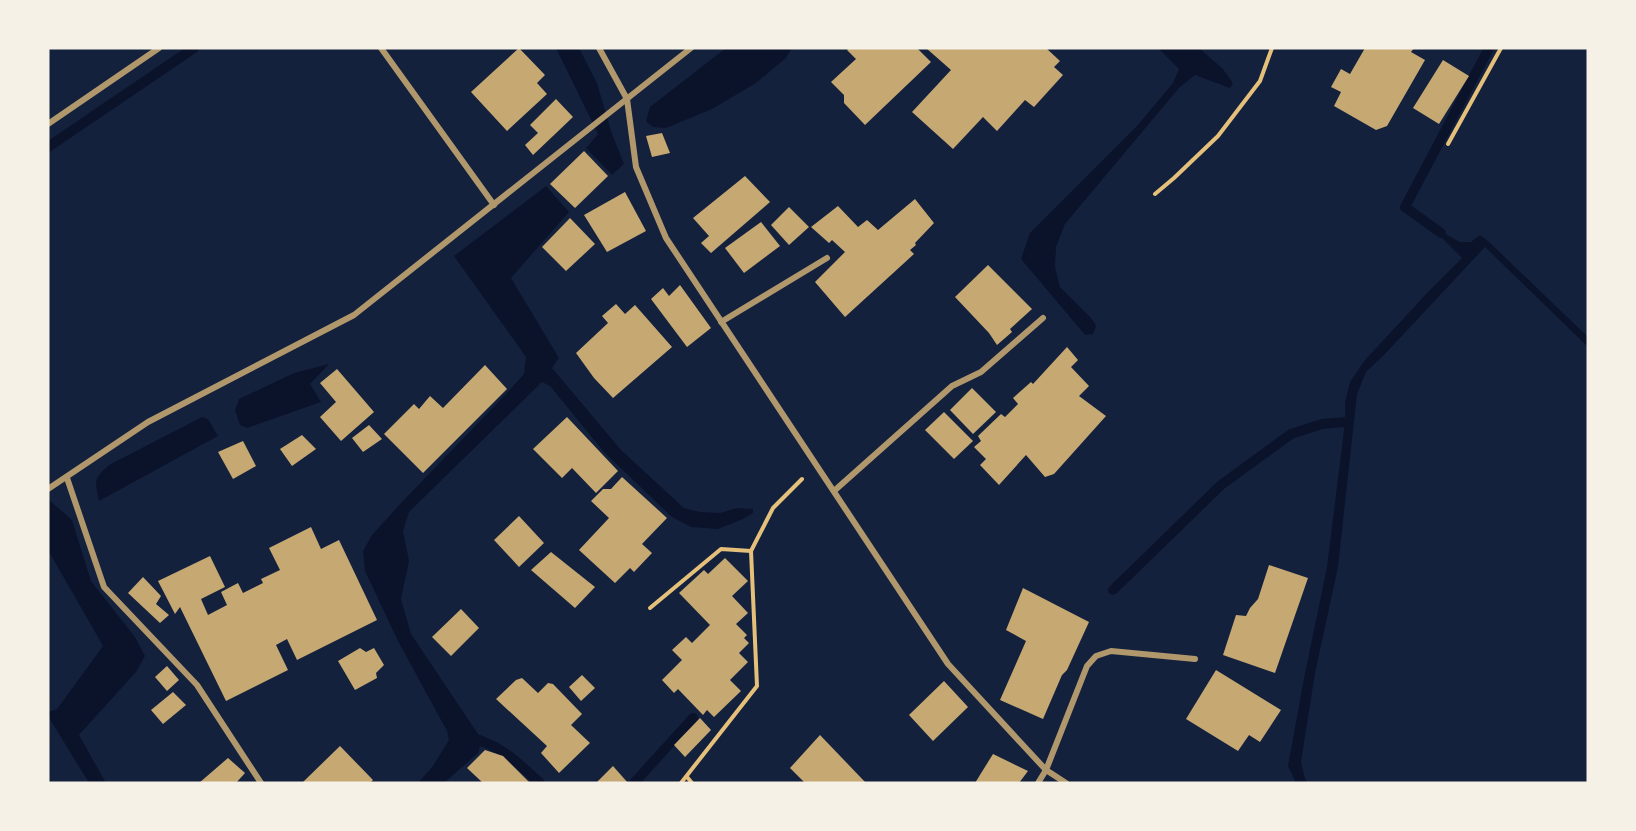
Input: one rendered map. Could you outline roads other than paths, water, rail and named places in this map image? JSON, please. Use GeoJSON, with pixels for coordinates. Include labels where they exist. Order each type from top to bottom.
{"type":"FeatureCollection","features":[{"type":"Feature","properties":{"kind":"street"},"geometry":{"type":"LineString","coordinates":[[48,124],[159,48]]}},
{"type":"Feature","properties":{"kind":"street"},"geometry":{"type":"LineString","coordinates":[[381,48],[494,205]]}},
{"type":"Feature","properties":{"kind":"street"},"geometry":{"type":"LineString","coordinates":[[599,48],[627,99],[636,167],[666,238],[948,664],[1046,770],[1066,783]]}},
{"type":"Feature","properties":{"kind":"street"},"geometry":{"type":"LineString","coordinates":[[48,489],[148,422],[354,315],[691,48]]}},
{"type":"Feature","properties":{"kind":"street"},"geometry":{"type":"LineString","coordinates":[[721,322],[827,258]]}},
{"type":"Feature","properties":{"kind":"street"},"geometry":{"type":"LineString","coordinates":[[834,491],[952,386],[981,372],[1043,318]]}},
{"type":"Feature","properties":{"kind":"street"},"geometry":{"type":"LineString","coordinates":[[67,478],[104,587],[197,685],[261,783]]}},
{"type":"Feature","properties":{"kind":"street"},"geometry":{"type":"LineString","coordinates":[[1038,783],[1046,770],[1087,666],[1096,656],[1111,651],[1195,659]]}},
{"type":"Feature","properties":{"kind":"water"},"geometry":{"type":"Polygon","coordinates":[[[556,48],[579,48],[597,83],[611,131],[624,164],[612,175],[586,148],[598,134],[556,48]]]}},
{"type":"Feature","properties":{"kind":"water"},"geometry":{"type":"Polygon","coordinates":[[[726,48],[792,48],[786,58],[756,83],[712,109],[666,128],[653,127],[646,121],[650,107],[726,48]]]}},
{"type":"Feature","properties":{"kind":"water"},"geometry":{"type":"Polygon","coordinates":[[[1158,48],[1199,48],[1222,68],[1233,83],[1230,88],[1195,75],[1179,88],[1065,224],[1056,247],[1055,267],[1060,287],[1092,319],[1096,326],[1093,334],[1085,335],[1021,259],[1030,233],[1137,126],[1173,83],[1179,69],[1158,48]]]}},
{"type":"Feature","properties":{"kind":"water"},"geometry":{"type":"Polygon","coordinates":[[[546,186],[569,212],[511,278],[559,358],[552,368],[621,450],[684,508],[720,513],[737,508],[753,509],[753,513],[718,529],[691,527],[672,517],[604,452],[550,386],[542,382],[409,512],[403,531],[409,561],[401,599],[411,634],[482,740],[478,753],[444,783],[418,783],[433,766],[449,740],[447,731],[398,641],[365,571],[363,551],[372,535],[401,503],[524,374],[526,357],[454,256],[546,186]]]}},
{"type":"Feature","properties":{"kind":"water"},"geometry":{"type":"Polygon","coordinates":[[[1429,225],[1460,242],[1471,242],[1480,235],[1588,337],[1588,347],[1485,247],[1366,372],[1357,394],[1338,567],[1315,673],[1301,762],[1308,783],[1296,783],[1288,766],[1327,567],[1345,422],[1345,402],[1350,382],[1365,360],[1462,258],[1429,225]]]}},
{"type":"Feature","properties":{"kind":"water"},"geometry":{"type":"Polygon","coordinates":[[[329,364],[310,384],[321,402],[247,428],[240,425],[235,410],[239,399],[294,373],[329,364]]]}},
{"type":"Feature","properties":{"kind":"water"},"geometry":{"type":"Polygon","coordinates":[[[202,417],[208,419],[218,436],[99,501],[96,481],[109,465],[202,417]]]}},
{"type":"Feature","properties":{"kind":"water"},"geometry":{"type":"Polygon","coordinates":[[[49,500],[72,520],[91,581],[135,637],[145,656],[136,672],[79,735],[106,783],[89,783],[48,716],[48,712],[57,709],[103,646],[48,550],[49,500]]]}},
{"type":"Feature","properties":{"kind":"waterway"},"geometry":{"type":"LineString","coordinates":[[48,147],[194,48]]}},
{"type":"Feature","properties":{"kind":"waterway"},"geometry":{"type":"LineString","coordinates":[[1441,233],[1405,207],[1489,48]]}},
{"type":"Feature","properties":{"kind":"waterway"},"geometry":{"type":"LineString","coordinates":[[1113,590],[1221,485],[1291,434],[1322,424],[1345,422]]}},
{"type":"Feature","properties":{"kind":"waterway"},"geometry":{"type":"LineString","coordinates":[[634,783],[693,718]]}},
{"type":"Feature","properties":{"kind":"waterway"},"geometry":{"type":"LineString","coordinates":[[468,737],[499,749],[540,783]]}}]}
